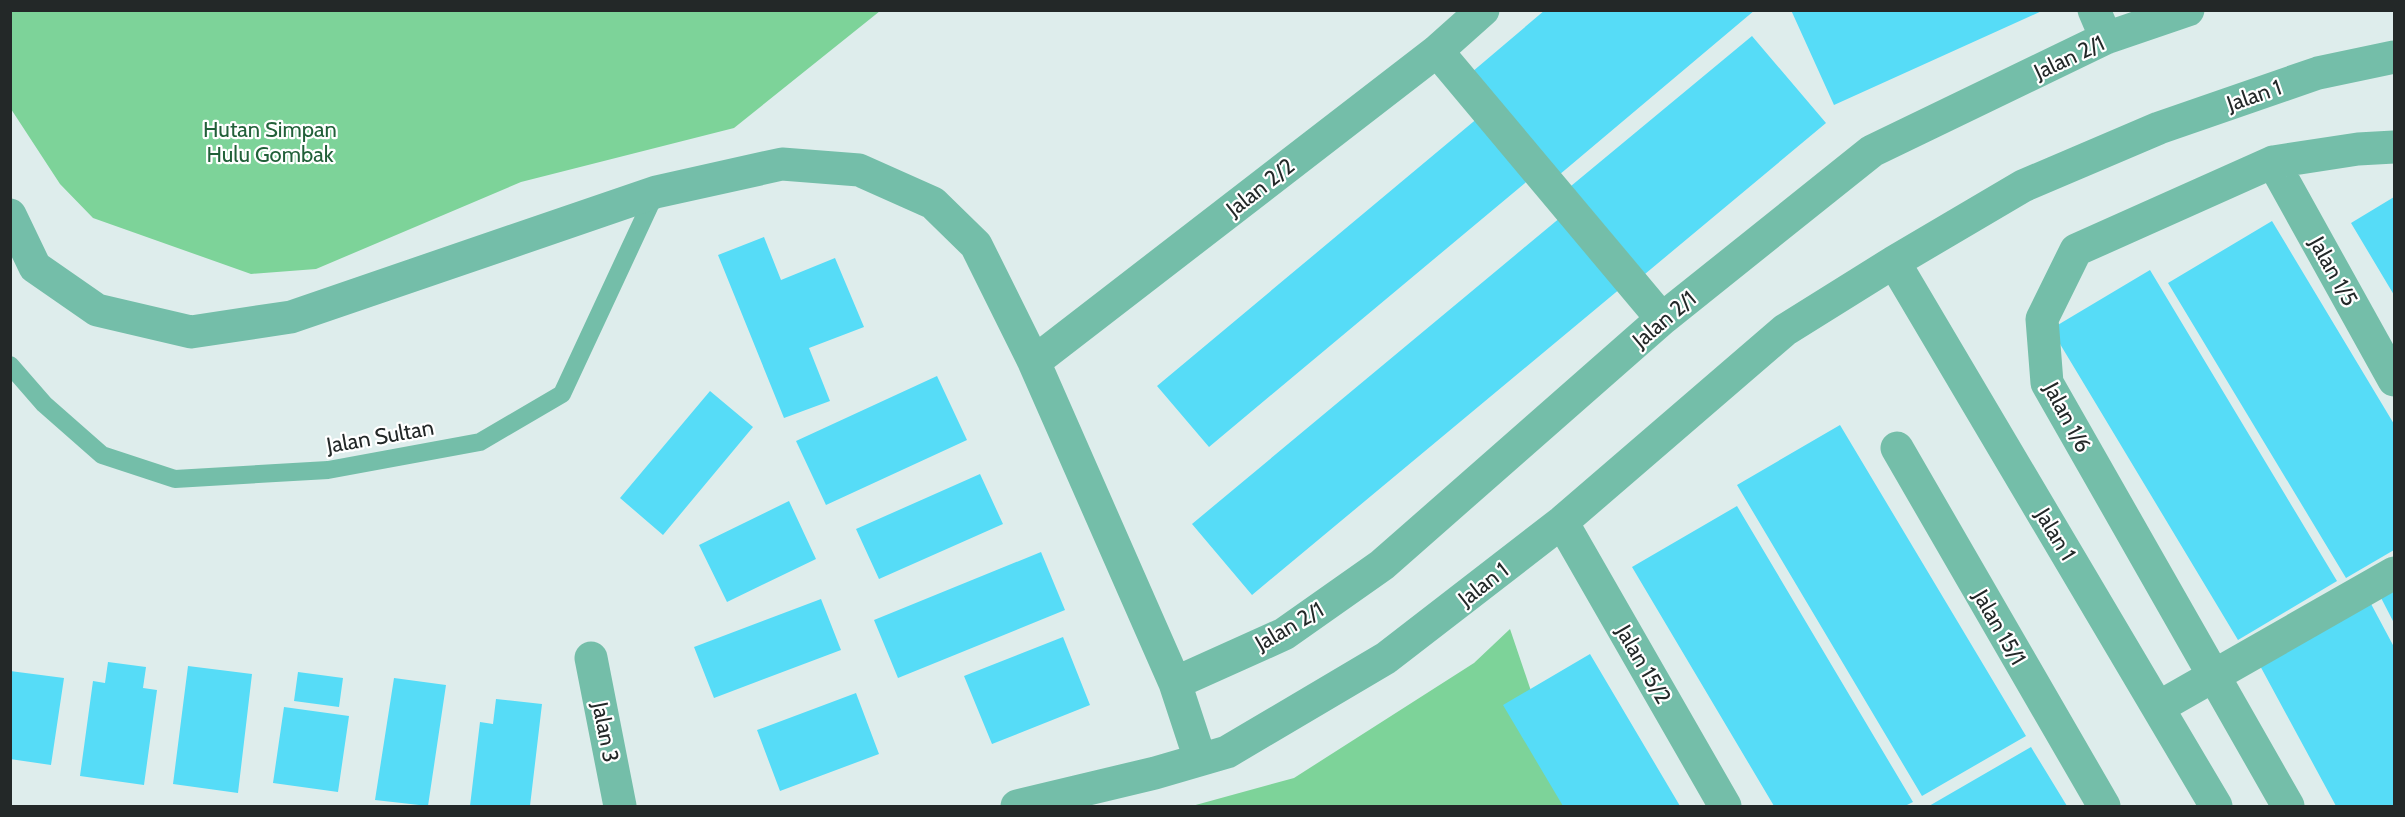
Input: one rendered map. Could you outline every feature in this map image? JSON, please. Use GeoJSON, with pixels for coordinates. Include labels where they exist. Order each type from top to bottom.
{"type":"FeatureCollection","features":[{"type":"Feature","properties":{"kind":"street","name":"Jalan 2/2"},"geometry":{"type":"LineString","coordinates":[[1034,362],[1437,51],[1483,10]]}},
{"type":"Feature","properties":{"kind":"street","name":"Jalan 2/1"},"geometry":{"type":"LineString","coordinates":[[1175,683],[1284,633],[1382,565],[1662,319],[1872,151],[2100,24],[2188,10]]}},
{"type":"Feature","properties":{"kind":"street"},"geometry":{"type":"LineString","coordinates":[[1437,51],[1662,319]]}},
{"type":"Feature","properties":{"kind":"street","name":"Jalan 1"},"geometry":{"type":"LineString","coordinates":[[1017,807],[1155,773],[1227,752],[1386,658],[1562,522],[1785,330],[2023,186],[2159,128],[2318,73],[2394,57]]}},
{"type":"Feature","properties":{"kind":"street","name":"Jalan 1/6"},"geometry":{"type":"LineString","coordinates":[[2288,807],[2047,383],[2042,319],[2076,250],[2273,162],[2358,149],[2394,147]]}},
{"type":"Feature","properties":{"kind":"street","name":"Jalan 1/5"},"geometry":{"type":"LineString","coordinates":[[2273,162],[2394,380]]}},
{"type":"Feature","properties":{"kind":"street"},"geometry":{"type":"LineString","coordinates":[[10,215],[35,267],[97,310],[191,332],[291,317],[656,192],[782,164],[859,170],[933,203],[976,245],[1034,362],[1175,683],[1200,759]]}},
{"type":"Feature","properties":{"kind":"street","name":"Jalan 1"},"geometry":{"type":"LineString","coordinates":[[1894,262],[2216,807]]}},
{"type":"Feature","properties":{"kind":"street","name":"Jalan 15/1"},"geometry":{"type":"LineString","coordinates":[[1897,448],[2104,807]]}},
{"type":"Feature","properties":{"kind":"street","name":"Jalan 15/2"},"geometry":{"type":"LineString","coordinates":[[1562,522],[1725,807]]}},
{"type":"Feature","properties":{"kind":"street"},"geometry":{"type":"LineString","coordinates":[[2159,707],[2394,573]]}},
{"type":"Feature","properties":{"kind":"street","name":"Jalan 3"},"geometry":{"type":"LineString","coordinates":[[591,658],[620,807]]}},
{"type":"Feature","properties":{"kind":"lane","name":"Jalan Sultan"},"geometry":{"type":"LineString","coordinates":[[10,365],[44,404],[102,455],[176,479],[328,470],[480,442],[562,394],[656,192]]}},
{"type":"Feature","properties":{"kind":"green space","name":"Hutan Simpan Hulu Gombak"},"geometry":{"type":"Polygon","coordinates":[[[10,11],[880,11],[734,128],[521,182],[316,269],[251,274],[93,218],[60,184],[11,109],[10,11]]]}},
{"type":"Feature","properties":{"kind":"green space"},"geometry":{"type":"Polygon","coordinates":[[[1510,629],[1570,806],[1192,806],[1294,778],[1474,663],[1510,629]]]}},
{"type":"Feature","properties":{"kind":"building"},"geometry":{"type":"Polygon","coordinates":[[[1545,10],[1755,10],[1559,175],[1472,72],[1545,10]]]}},
{"type":"Feature","properties":{"kind":"building"},"geometry":{"type":"Polygon","coordinates":[[[1791,10],[2044,10],[1834,105],[1791,10]]]}},
{"type":"Feature","properties":{"kind":"building"},"geometry":{"type":"Polygon","coordinates":[[[1752,36],[1826,123],[1645,274],[1571,186],[1752,36]]]}},
{"type":"Feature","properties":{"kind":"building"},"geometry":{"type":"Polygon","coordinates":[[[1479,117],[1531,178],[1209,447],[1157,386],[1479,117]]]}},
{"type":"Feature","properties":{"kind":"building"},"geometry":{"type":"Polygon","coordinates":[[[2394,197],[2394,295],[2351,223],[2394,197]]]}},
{"type":"Feature","properties":{"kind":"building"},"geometry":{"type":"Polygon","coordinates":[[[1561,217],[1621,288],[1252,595],[1192,524],[1561,217]]]}},
{"type":"Feature","properties":{"kind":"building"},"geometry":{"type":"Polygon","coordinates":[[[2272,221],[2394,424],[2394,550],[2346,578],[2168,283],[2272,221]]]}},
{"type":"Feature","properties":{"kind":"building"},"geometry":{"type":"Polygon","coordinates":[[[764,237],[781,280],[835,258],[864,327],[809,348],[830,401],[784,418],[718,255],[764,237]]]}},
{"type":"Feature","properties":{"kind":"building"},"geometry":{"type":"Polygon","coordinates":[[[2150,270],[2337,581],[2238,640],[2051,329],[2150,270]]]}},
{"type":"Feature","properties":{"kind":"building"},"geometry":{"type":"Polygon","coordinates":[[[937,376],[967,440],[826,505],[796,441],[937,376]]]}},
{"type":"Feature","properties":{"kind":"building"},"geometry":{"type":"Polygon","coordinates":[[[710,391],[753,427],[663,535],[620,498],[710,391]]]}},
{"type":"Feature","properties":{"kind":"building"},"geometry":{"type":"Polygon","coordinates":[[[1840,425],[2026,736],[1922,796],[1737,485],[1840,425]]]}},
{"type":"Feature","properties":{"kind":"building"},"geometry":{"type":"Polygon","coordinates":[[[980,474],[1003,524],[879,579],[856,529],[980,474]]]}},
{"type":"Feature","properties":{"kind":"building"},"geometry":{"type":"Polygon","coordinates":[[[789,501],[816,559],[727,602],[699,545],[789,501]]]}},
{"type":"Feature","properties":{"kind":"building"},"geometry":{"type":"Polygon","coordinates":[[[1737,506],[1913,802],[1905,806],[1774,806],[1632,567],[1737,506]]]}},
{"type":"Feature","properties":{"kind":"building"},"geometry":{"type":"Polygon","coordinates":[[[1041,552],[1065,610],[898,678],[874,620],[1041,552]]]}},
{"type":"Feature","properties":{"kind":"building"},"geometry":{"type":"Polygon","coordinates":[[[2394,583],[2394,623],[2378,592],[2394,583]]]}},
{"type":"Feature","properties":{"kind":"building"},"geometry":{"type":"Polygon","coordinates":[[[821,599],[841,650],[714,698],[694,647],[821,599]]]}},
{"type":"Feature","properties":{"kind":"building"},"geometry":{"type":"Polygon","coordinates":[[[2370,602],[2394,647],[2394,806],[2336,806],[2258,662],[2370,602]]]}},
{"type":"Feature","properties":{"kind":"building"},"geometry":{"type":"Polygon","coordinates":[[[1063,637],[1090,705],[992,744],[964,676],[1063,637]]]}},
{"type":"Feature","properties":{"kind":"building"},"geometry":{"type":"Polygon","coordinates":[[[1590,654],[1680,806],[1563,806],[1503,705],[1590,654]]]}},
{"type":"Feature","properties":{"kind":"building"},"geometry":{"type":"Polygon","coordinates":[[[108,662],[146,667],[143,688],[157,690],[144,785],[80,776],[93,681],[105,683],[108,662]]]}},
{"type":"Feature","properties":{"kind":"building"},"geometry":{"type":"Polygon","coordinates":[[[188,666],[252,674],[238,793],[173,784],[188,666]]]}},
{"type":"Feature","properties":{"kind":"building"},"geometry":{"type":"Polygon","coordinates":[[[10,671],[64,678],[51,765],[10,759],[10,671]]]}},
{"type":"Feature","properties":{"kind":"building"},"geometry":{"type":"Polygon","coordinates":[[[298,672],[343,678],[339,707],[294,701],[298,672]]]}},
{"type":"Feature","properties":{"kind":"building"},"geometry":{"type":"Polygon","coordinates":[[[394,678],[446,685],[428,806],[375,800],[394,678]]]}},
{"type":"Feature","properties":{"kind":"building"},"geometry":{"type":"Polygon","coordinates":[[[856,693],[879,754],[780,791],[757,730],[856,693]]]}},
{"type":"Feature","properties":{"kind":"building"},"geometry":{"type":"Polygon","coordinates":[[[496,699],[542,704],[530,806],[470,806],[480,722],[493,724],[496,699]]]}},
{"type":"Feature","properties":{"kind":"building"},"geometry":{"type":"Polygon","coordinates":[[[284,707],[349,716],[338,792],[273,783],[284,707]]]}},
{"type":"Feature","properties":{"kind":"building"},"geometry":{"type":"Polygon","coordinates":[[[2031,747],[2067,806],[1929,806],[2031,747]]]}}]}
